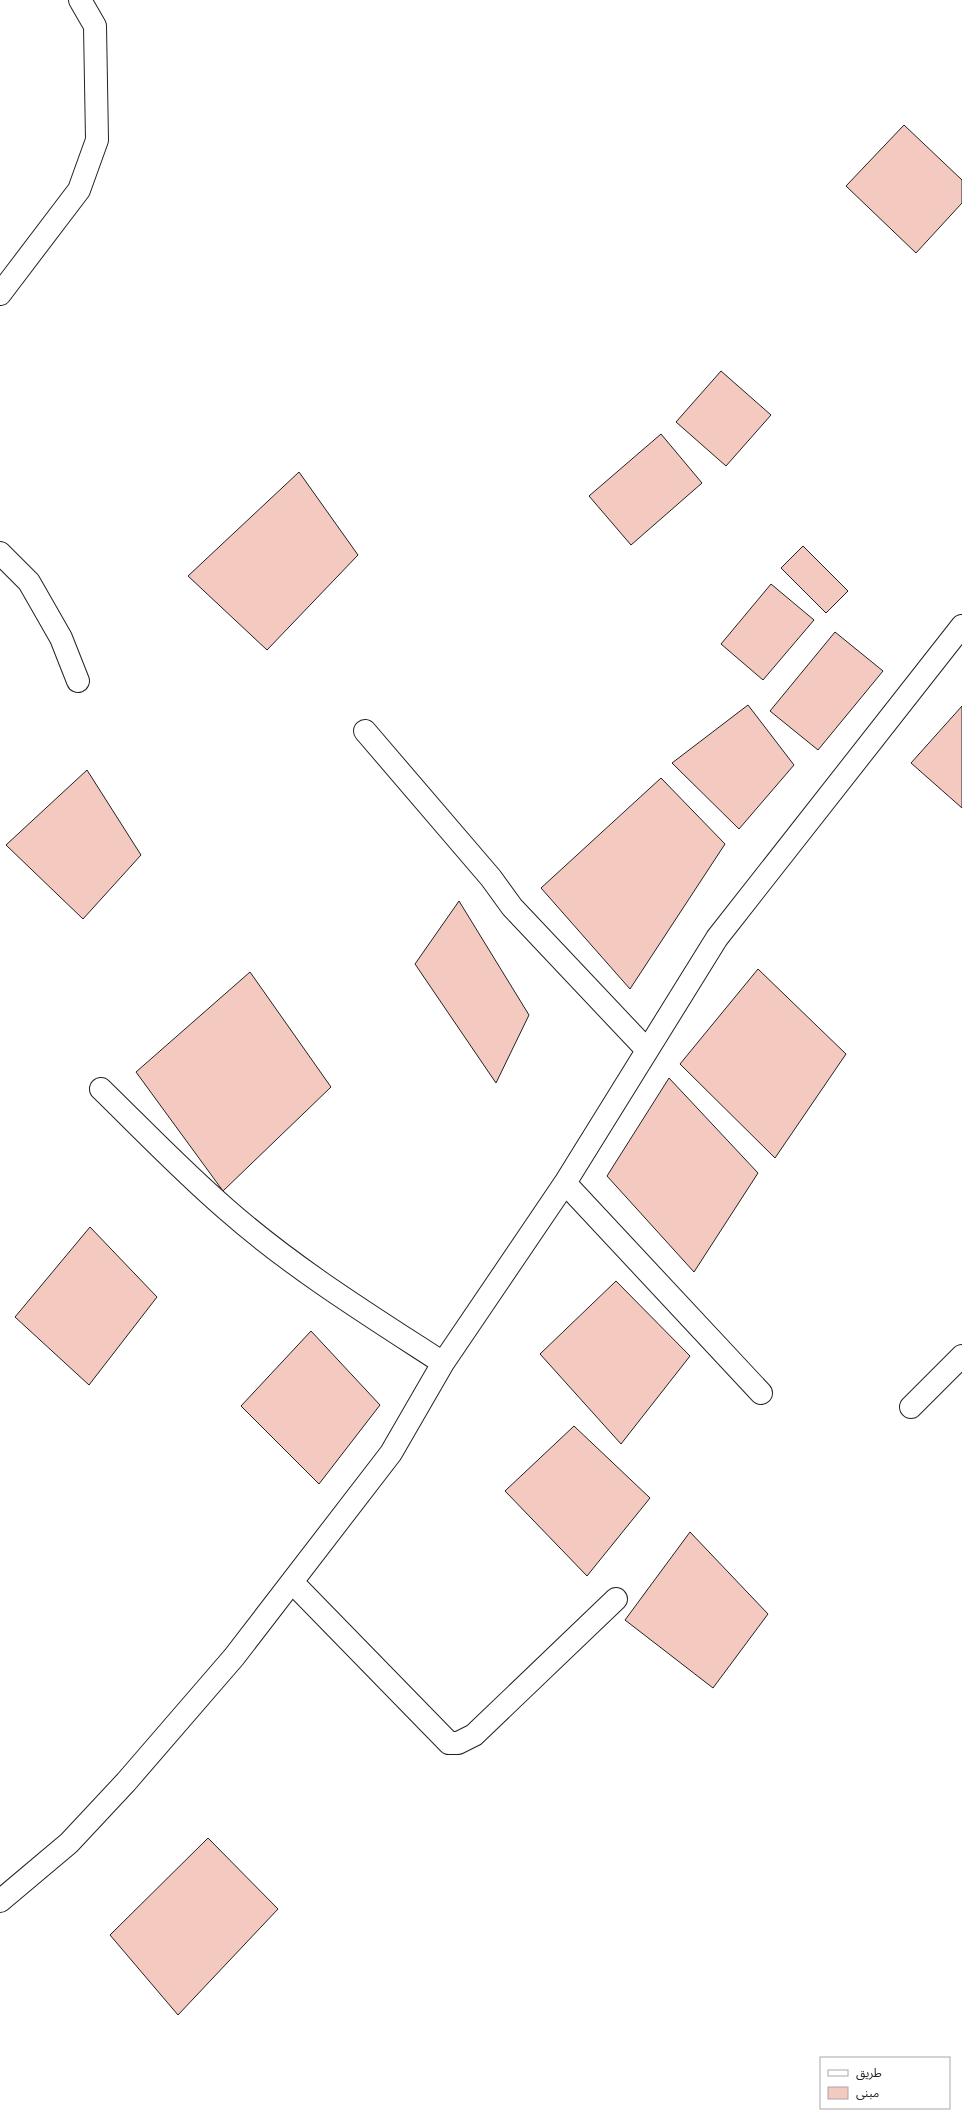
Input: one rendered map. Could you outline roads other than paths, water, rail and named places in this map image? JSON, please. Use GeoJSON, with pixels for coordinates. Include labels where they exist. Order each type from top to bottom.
{"type":"FeatureCollection","features":[{"type":"Feature","properties":{"kind":"street"},"geometry":{"type":"LineString","coordinates":[[0,294],[79,190],[97,140],[94,26],[80,0]]}},
{"type":"Feature","properties":{"kind":"street"},"geometry":{"type":"LineString","coordinates":[[0,554],[29,582],[61,638],[78,681]]}},
{"type":"Feature","properties":{"kind":"street"},"geometry":{"type":"LineString","coordinates":[[0,1901],[69,1843],[126,1782],[234,1657],[391,1453],[444,1363],[565,1183],[717,938],[962,626]]}},
{"type":"Feature","properties":{"kind":"street"},"geometry":{"type":"LineString","coordinates":[[365,731],[481,866],[512,906],[647,1050]]}},
{"type":"Feature","properties":{"kind":"street"},"geometry":{"type":"LineString","coordinates":[[101,1089],[225,1209],[267,1243],[323,1285],[444,1363]]}},
{"type":"Feature","properties":{"kind":"street"},"geometry":{"type":"LineString","coordinates":[[565,1183],[761,1393]]}},
{"type":"Feature","properties":{"kind":"street"},"geometry":{"type":"LineString","coordinates":[[911,1407],[962,1356]]}},
{"type":"Feature","properties":{"kind":"street"},"geometry":{"type":"LineString","coordinates":[[292,1582],[448,1743],[458,1744],[474,1735],[616,1599]]}}]}
